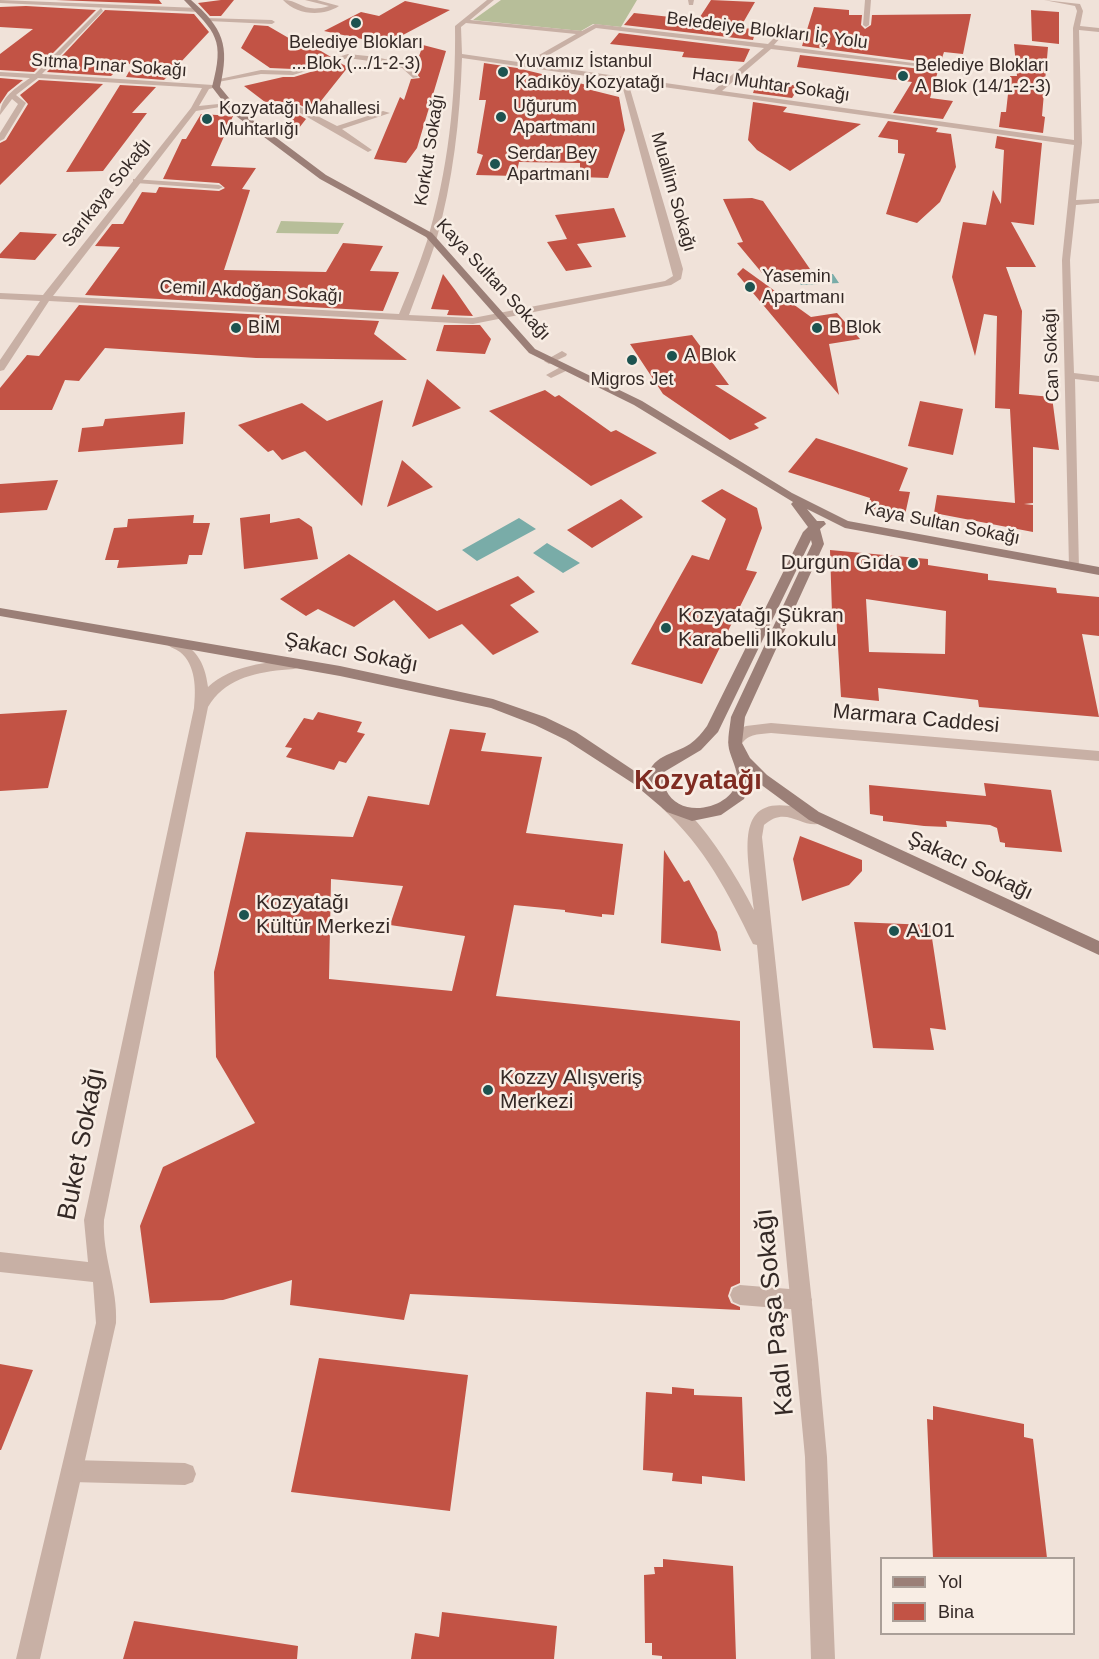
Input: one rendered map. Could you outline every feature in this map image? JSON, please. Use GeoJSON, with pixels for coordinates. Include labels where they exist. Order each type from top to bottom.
{"type":"FeatureCollection","features":[{"type":"Feature","properties":{"kind":"street"},"geometry":{"type":"LineString","coordinates":[[187,0],[208,19],[218,32],[223,55],[217,84]]}},
{"type":"Feature","properties":{"kind":"street"},"geometry":{"type":"LineString","coordinates":[[286,0],[292,6],[321,13],[336,6],[308,0],[292,6]]}},
{"type":"Feature","properties":{"kind":"street"},"geometry":{"type":"LineString","coordinates":[[465,21],[491,0]]}},
{"type":"Feature","properties":{"kind":"street"},"geometry":{"type":"LineString","coordinates":[[866,25],[868,0]]}},
{"type":"Feature","properties":{"kind":"street","name":"Can Sokağı"},"geometry":{"type":"LineString","coordinates":[[1047,0],[1078,5],[1080,11],[1076,28],[1078,143],[1066,260],[1075,567]]}},
{"type":"Feature","properties":{"kind":"street"},"geometry":{"type":"LineString","coordinates":[[0,2],[199,10]]}},
{"type":"Feature","properties":{"kind":"street"},"geometry":{"type":"LineString","coordinates":[[0,113],[11,95],[37,76],[101,10]]}},
{"type":"Feature","properties":{"kind":"street"},"geometry":{"type":"LineString","coordinates":[[208,19],[272,22]]}},
{"type":"Feature","properties":{"kind":"street"},"geometry":{"type":"LineString","coordinates":[[465,21],[582,33]]}},
{"type":"Feature","properties":{"kind":"street","name":"Korkut Sokağı"},"geometry":{"type":"LineString","coordinates":[[403,317],[432,238],[447,162],[460,56],[458,26],[465,21]]}},
{"type":"Feature","properties":{"kind":"street","name":"Beledeiye Blokları İç Yolu"},"geometry":{"type":"LineString","coordinates":[[527,65],[595,26],[941,67]]}},
{"type":"Feature","properties":{"kind":"street"},"geometry":{"type":"LineString","coordinates":[[716,92],[769,47],[786,28]]}},
{"type":"Feature","properties":{"kind":"street"},"geometry":{"type":"LineString","coordinates":[[1076,28],[1099,30]]}},
{"type":"Feature","properties":{"kind":"street","name":"Sıtma Pınar Sokağı"},"geometry":{"type":"LineString","coordinates":[[0,74],[206,88],[261,72],[293,73],[348,56],[392,62],[404,67],[415,77]]}},
{"type":"Feature","properties":{"kind":"street","name":"Hacı Muhtar Sokağı"},"geometry":{"type":"LineString","coordinates":[[460,56],[1078,143]]}},
{"type":"Feature","properties":{"kind":"street","name":"Muallim Sokağı"},"geometry":{"type":"LineString","coordinates":[[500,317],[659,286],[678,277],[678,269],[624,79]]}},
{"type":"Feature","properties":{"kind":"street","name":"Kaya Sultan Sokağı"},"geometry":{"type":"LineString","coordinates":[[217,84],[231,107],[323,177],[432,238],[532,351],[638,404],[784,493],[848,524],[1099,572]]}},
{"type":"Feature","properties":{"kind":"street","name":"Sarıkaya Sokağı"},"geometry":{"type":"LineString","coordinates":[[0,368],[47,297],[194,109],[206,88]]}},
{"type":"Feature","properties":{"kind":"street"},"geometry":{"type":"LineString","coordinates":[[0,139],[22,103],[11,95]]}},
{"type":"Feature","properties":{"kind":"street"},"geometry":{"type":"LineString","coordinates":[[194,109],[284,104],[319,116],[368,150]]}},
{"type":"Feature","properties":{"kind":"street"},"geometry":{"type":"LineString","coordinates":[[336,129],[386,113]]}},
{"type":"Feature","properties":{"kind":"street"},"geometry":{"type":"LineString","coordinates":[[136,181],[219,187]]}},
{"type":"Feature","properties":{"kind":"street"},"geometry":{"type":"LineString","coordinates":[[1072,204],[1099,201]]}},
{"type":"Feature","properties":{"kind":"street","name":"Cemil Akdoğan Sokağı"},"geometry":{"type":"LineString","coordinates":[[0,296],[473,321],[500,317]]}},
{"type":"Feature","properties":{"kind":"street"},"geometry":{"type":"LineString","coordinates":[[549,361],[562,354]]}},
{"type":"Feature","properties":{"kind":"street"},"geometry":{"type":"LineString","coordinates":[[551,375],[564,368]]}},
{"type":"Feature","properties":{"kind":"street"},"geometry":{"type":"LineString","coordinates":[[1070,375],[1099,379]]}},
{"type":"Feature","properties":{"kind":"street","name":"Kaya Sultan Sokağı"},"geometry":{"type":"LineString","coordinates":[[784,493],[805,512],[814,527]]}},
{"type":"Feature","properties":{"kind":"street"},"geometry":{"type":"LineString","coordinates":[[667,804],[656,784],[657,769],[664,762],[701,743],[713,728],[805,539],[814,527],[824,523],[848,524]]}},
{"type":"Feature","properties":{"kind":"street"},"geometry":{"type":"LineString","coordinates":[[736,745],[738,717],[816,549],[818,536],[814,527]]}},
{"type":"Feature","properties":{"kind":"street","name":"Şakacı Sokağı"},"geometry":{"type":"LineString","coordinates":[[0,612],[297,664],[478,700],[528,716],[584,744],[639,780],[681,813],[697,816],[716,811],[739,795],[745,779],[736,745]]}},
{"type":"Feature","properties":{"kind":"street","name":"Buket Sokağı"},"geometry":{"type":"LineString","coordinates":[[28,1659],[106,1323],[105,1298],[93,1242],[94,1220],[201,708],[202,681],[197,666],[187,650],[170,642]]}},
{"type":"Feature","properties":{"kind":"street"},"geometry":{"type":"LineString","coordinates":[[201,708],[210,693],[237,676],[263,668],[297,664]]}},
{"type":"Feature","properties":{"kind":"street","name":"Marmara Caddesi"},"geometry":{"type":"LineString","coordinates":[[736,745],[737,736],[744,732],[771,728],[1099,756]]}},
{"type":"Feature","properties":{"kind":"street","name":"Şakacı Sokağı"},"geometry":{"type":"LineString","coordinates":[[736,745],[745,762],[758,776],[823,821],[1099,948]]}},
{"type":"Feature","properties":{"kind":"street","name":"Kadı Paşa Sokağı"},"geometry":{"type":"LineString","coordinates":[[667,804],[688,823],[720,864],[753,926],[766,962]]}},
{"type":"Feature","properties":{"kind":"street","name":"Kadı Paşa Sokağı"},"geometry":{"type":"LineString","coordinates":[[823,821],[801,813],[779,810],[764,815],[755,826],[755,854],[802,1300],[816,1457],[823,1659]]}},
{"type":"Feature","properties":{"kind":"street"},"geometry":{"type":"LineString","coordinates":[[0,1262],[99,1273]]}},
{"type":"Feature","properties":{"kind":"street"},"geometry":{"type":"LineString","coordinates":[[740,1295],[802,1300]]}},
{"type":"Feature","properties":{"kind":"street"},"geometry":{"type":"LineString","coordinates":[[72,1471],[184,1474]]}},
{"type":"Feature","properties":{"kind":"green space"},"geometry":{"type":"Polygon","coordinates":[[[501,0],[637,0],[621,27],[593,24],[581,31],[473,20],[501,0]]]}},
{"type":"Feature","properties":{"kind":"green space"},"geometry":{"type":"Polygon","coordinates":[[[281,221],[344,223],[338,234],[276,233],[281,221]]]}},
{"type":"Feature","properties":{"kind":"water"},"geometry":{"type":"Polygon","coordinates":[[[833,274],[839,283],[801,285],[795,276],[833,274]]]}},
{"type":"Feature","properties":{"kind":"water"},"geometry":{"type":"Polygon","coordinates":[[[519,518],[536,529],[477,561],[462,550],[519,518]]]}},
{"type":"Feature","properties":{"kind":"water"},"geometry":{"type":"Polygon","coordinates":[[[547,543],[580,563],[563,573],[533,553],[547,543]]]}},
{"type":"Feature","properties":{"kind":"building"},"geometry":{"type":"Polygon","coordinates":[[[56,0],[159,0],[162,4],[56,0]]]}},
{"type":"Feature","properties":{"kind":"building"},"geometry":{"type":"Polygon","coordinates":[[[234,0],[221,16],[210,16],[198,3],[234,0]]]}},
{"type":"Feature","properties":{"kind":"building"},"geometry":{"type":"Polygon","coordinates":[[[711,0],[755,2],[740,28],[756,29],[753,40],[624,25],[634,13],[698,20],[711,0]]]}},
{"type":"Feature","properties":{"kind":"building"},"geometry":{"type":"Polygon","coordinates":[[[405,1],[450,10],[386,44],[324,31],[361,12],[379,16],[405,1]]]}},
{"type":"Feature","properties":{"kind":"building"},"geometry":{"type":"Polygon","coordinates":[[[26,6],[96,10],[34,72],[0,70],[0,54],[33,29],[0,27],[0,7],[26,6]]]}},
{"type":"Feature","properties":{"kind":"building"},"geometry":{"type":"Polygon","coordinates":[[[814,7],[849,10],[849,15],[862,15],[861,25],[865,29],[871,25],[872,15],[971,14],[963,54],[944,52],[940,64],[802,46],[814,7]]]}},
{"type":"Feature","properties":{"kind":"building"},"geometry":{"type":"Polygon","coordinates":[[[105,10],[194,14],[209,32],[164,80],[126,77],[132,66],[126,61],[111,76],[47,72],[105,10]]]}},
{"type":"Feature","properties":{"kind":"building"},"geometry":{"type":"Polygon","coordinates":[[[1031,10],[1059,12],[1059,44],[1032,41],[1031,10]]]}},
{"type":"Feature","properties":{"kind":"building"},"geometry":{"type":"Polygon","coordinates":[[[254,25],[268,26],[299,44],[304,41],[331,57],[293,69],[270,68],[241,48],[254,25]]]}},
{"type":"Feature","properties":{"kind":"building"},"geometry":{"type":"Polygon","coordinates":[[[619,33],[750,49],[744,62],[682,57],[684,52],[610,44],[619,33]]]}},
{"type":"Feature","properties":{"kind":"building"},"geometry":{"type":"Polygon","coordinates":[[[1014,44],[1048,47],[1042,116],[1045,117],[1043,133],[999,127],[1001,112],[1006,112],[1010,76],[1017,76],[1014,44]]]}},
{"type":"Feature","properties":{"kind":"building"},"geometry":{"type":"Polygon","coordinates":[[[423,45],[446,51],[417,148],[406,163],[374,159],[400,97],[404,100],[411,79],[420,78],[414,70],[423,45]]]}},
{"type":"Feature","properties":{"kind":"building"},"geometry":{"type":"Polygon","coordinates":[[[800,55],[938,71],[930,98],[953,101],[943,119],[893,113],[912,82],[797,67],[800,55]]]}},
{"type":"Feature","properties":{"kind":"building"},"geometry":{"type":"Polygon","coordinates":[[[340,63],[348,67],[313,111],[300,105],[277,101],[265,102],[244,86],[283,77],[294,77],[340,63]]]}},
{"type":"Feature","properties":{"kind":"building"},"geometry":{"type":"Polygon","coordinates":[[[484,63],[517,68],[587,85],[583,88],[619,97],[625,130],[608,178],[580,177],[580,163],[519,162],[516,176],[476,175],[483,155],[477,153],[486,100],[479,100],[484,63]]]}},
{"type":"Feature","properties":{"kind":"building"},"geometry":{"type":"Polygon","coordinates":[[[0,78],[23,80],[8,92],[0,104],[0,78]]]}},
{"type":"Feature","properties":{"kind":"building"},"geometry":{"type":"Polygon","coordinates":[[[39,80],[103,84],[0,185],[0,143],[6,140],[28,104],[20,95],[39,80]]]}},
{"type":"Feature","properties":{"kind":"building"},"geometry":{"type":"Polygon","coordinates":[[[801,84],[792,98],[753,93],[754,90],[801,84]]]}},
{"type":"Feature","properties":{"kind":"building"},"geometry":{"type":"Polygon","coordinates":[[[120,85],[156,87],[132,113],[147,113],[103,171],[66,172],[120,85]]]}},
{"type":"Feature","properties":{"kind":"building"},"geometry":{"type":"Polygon","coordinates":[[[753,102],[787,107],[783,112],[861,124],[790,171],[757,150],[748,140],[753,102]]]}},
{"type":"Feature","properties":{"kind":"building"},"geometry":{"type":"Polygon","coordinates":[[[274,110],[294,112],[306,119],[299,128],[274,110]]]}},
{"type":"Feature","properties":{"kind":"building"},"geometry":{"type":"Polygon","coordinates":[[[201,114],[233,116],[211,166],[256,168],[242,189],[250,190],[224,270],[326,272],[343,243],[383,246],[370,271],[399,272],[383,311],[85,295],[120,247],[95,246],[112,224],[123,224],[142,192],[156,193],[159,187],[219,191],[225,188],[219,183],[163,179],[182,139],[186,139],[201,114]]]}},
{"type":"Feature","properties":{"kind":"building"},"geometry":{"type":"Polygon","coordinates":[[[888,121],[938,128],[936,132],[951,134],[956,167],[940,202],[917,223],[886,214],[905,154],[898,153],[898,140],[878,137],[888,121]]]}},
{"type":"Feature","properties":{"kind":"building"},"geometry":{"type":"Polygon","coordinates":[[[997,136],[1042,143],[1034,225],[1011,222],[1036,267],[1006,267],[1022,311],[1019,394],[1052,397],[1059,450],[1033,447],[1033,503],[1024,504],[1033,505],[1033,532],[934,513],[937,495],[1015,503],[1010,409],[995,408],[997,316],[984,314],[975,356],[952,277],[963,222],[986,225],[993,190],[1001,204],[1004,150],[995,148],[997,136]]]}},
{"type":"Feature","properties":{"kind":"building"},"geometry":{"type":"Polygon","coordinates":[[[752,198],[763,201],[810,269],[762,273],[737,243],[743,242],[723,199],[752,198]]]}},
{"type":"Feature","properties":{"kind":"building"},"geometry":{"type":"Polygon","coordinates":[[[614,208],[626,237],[577,244],[592,267],[566,271],[547,242],[567,239],[555,215],[614,208]]]}},
{"type":"Feature","properties":{"kind":"building"},"geometry":{"type":"Polygon","coordinates":[[[20,232],[57,234],[35,260],[0,258],[0,254],[20,232]]]}},
{"type":"Feature","properties":{"kind":"building"},"geometry":{"type":"Polygon","coordinates":[[[743,268],[811,317],[837,313],[860,339],[829,344],[839,395],[737,274],[743,268]]]}},
{"type":"Feature","properties":{"kind":"building"},"geometry":{"type":"Polygon","coordinates":[[[443,274],[473,316],[447,315],[449,310],[431,309],[443,274]]]}},
{"type":"Feature","properties":{"kind":"building"},"geometry":{"type":"Polygon","coordinates":[[[79,305],[379,321],[374,334],[407,360],[256,358],[105,348],[79,381],[65,380],[52,410],[0,410],[0,388],[27,355],[39,356],[79,305]]]}},
{"type":"Feature","properties":{"kind":"building"},"geometry":{"type":"Polygon","coordinates":[[[444,325],[480,325],[491,339],[485,354],[436,351],[444,325]]]}},
{"type":"Feature","properties":{"kind":"building"},"geometry":{"type":"Polygon","coordinates":[[[692,335],[729,385],[715,385],[767,418],[754,424],[759,428],[730,440],[663,394],[630,344],[692,335]]]}},
{"type":"Feature","properties":{"kind":"building"},"geometry":{"type":"Polygon","coordinates":[[[427,379],[461,408],[412,427],[427,379]]]}},
{"type":"Feature","properties":{"kind":"building"},"geometry":{"type":"Polygon","coordinates":[[[545,390],[555,397],[559,395],[611,432],[616,430],[657,453],[591,486],[489,411],[545,390]]]}},
{"type":"Feature","properties":{"kind":"building"},"geometry":{"type":"Polygon","coordinates":[[[383,400],[362,506],[305,451],[282,460],[273,450],[268,452],[238,425],[302,403],[327,421],[383,400]]]}},
{"type":"Feature","properties":{"kind":"building"},"geometry":{"type":"Polygon","coordinates":[[[920,401],[963,409],[953,455],[908,446],[920,401]]]}},
{"type":"Feature","properties":{"kind":"building"},"geometry":{"type":"Polygon","coordinates":[[[185,412],[183,444],[78,452],[82,428],[103,426],[105,419],[185,412]]]}},
{"type":"Feature","properties":{"kind":"building"},"geometry":{"type":"Polygon","coordinates":[[[816,438],[908,468],[899,491],[910,492],[905,515],[868,508],[870,498],[788,472],[816,438]]]}},
{"type":"Feature","properties":{"kind":"building"},"geometry":{"type":"Polygon","coordinates":[[[402,460],[433,487],[387,507],[402,460]]]}},
{"type":"Feature","properties":{"kind":"building"},"geometry":{"type":"Polygon","coordinates":[[[58,480],[47,510],[0,513],[0,484],[58,480]]]}},
{"type":"Feature","properties":{"kind":"building"},"geometry":{"type":"Polygon","coordinates":[[[722,489],[757,508],[762,528],[746,570],[757,572],[702,684],[631,664],[692,555],[709,560],[726,519],[701,501],[722,489]]]}},
{"type":"Feature","properties":{"kind":"building"},"geometry":{"type":"Polygon","coordinates":[[[621,499],[643,517],[592,548],[567,530],[621,499]]]}},
{"type":"Feature","properties":{"kind":"building"},"geometry":{"type":"Polygon","coordinates":[[[270,514],[270,523],[299,518],[312,527],[318,559],[244,569],[240,518],[270,514]]]}},
{"type":"Feature","properties":{"kind":"building"},"geometry":{"type":"Polygon","coordinates":[[[194,515],[193,523],[210,523],[202,555],[189,555],[187,564],[117,568],[119,560],[105,560],[114,528],[127,527],[128,519],[194,515]]]}},
{"type":"Feature","properties":{"kind":"building"},"geometry":{"type":"Polygon","coordinates":[[[830,550],[928,559],[928,565],[988,574],[988,580],[1056,588],[1057,593],[1099,597],[1099,636],[1082,634],[1099,717],[979,707],[978,700],[878,688],[879,701],[841,697],[836,613],[832,613],[830,550]],[[866,599],[869,652],[945,654],[946,611],[866,599]]]}},
{"type":"Feature","properties":{"kind":"building"},"geometry":{"type":"Polygon","coordinates":[[[349,554],[437,611],[518,576],[535,592],[510,605],[539,632],[493,655],[462,624],[429,639],[394,600],[354,627],[318,609],[306,616],[280,599],[349,554]]]}},
{"type":"Feature","properties":{"kind":"building"},"geometry":{"type":"Polygon","coordinates":[[[67,710],[48,788],[0,791],[0,714],[67,710]]]}},
{"type":"Feature","properties":{"kind":"building"},"geometry":{"type":"Polygon","coordinates":[[[318,712],[362,722],[357,732],[365,734],[346,763],[339,761],[334,770],[286,757],[292,748],[285,747],[304,718],[313,720],[318,712]]]}},
{"type":"Feature","properties":{"kind":"building","name":"Kozzy Alışveriş Merkezi"},"geometry":{"type":"Polygon","coordinates":[[[450,729],[486,733],[481,751],[542,757],[526,833],[623,844],[614,915],[602,914],[602,917],[565,912],[565,910],[514,905],[496,996],[740,1021],[740,1283],[731,1287],[728,1296],[731,1303],[740,1307],[740,1310],[410,1294],[404,1320],[290,1305],[292,1280],[223,1300],[150,1303],[140,1226],[163,1167],[255,1123],[216,1057],[214,972],[246,832],[353,837],[368,796],[429,805],[450,729]],[[331,879],[329,979],[452,991],[465,936],[390,925],[403,886],[331,879]]]}},
{"type":"Feature","properties":{"kind":"building"},"geometry":{"type":"Polygon","coordinates":[[[984,783],[1051,790],[1062,852],[1005,847],[1005,843],[1000,842],[997,828],[990,825],[946,821],[947,827],[924,826],[883,821],[883,816],[870,814],[869,785],[986,796],[984,783]]]}},
{"type":"Feature","properties":{"kind":"building"},"geometry":{"type":"Polygon","coordinates":[[[800,836],[862,860],[862,871],[849,885],[802,901],[793,859],[800,836]]]}},
{"type":"Feature","properties":{"kind":"building"},"geometry":{"type":"Polygon","coordinates":[[[664,850],[684,882],[689,880],[717,932],[721,951],[661,943],[664,850]]]}},
{"type":"Feature","properties":{"kind":"building"},"geometry":{"type":"Polygon","coordinates":[[[854,922],[930,925],[946,1030],[930,1028],[934,1050],[873,1048],[854,922]]]}},
{"type":"Feature","properties":{"kind":"building"},"geometry":{"type":"Polygon","coordinates":[[[319,1358],[468,1375],[450,1511],[291,1492],[319,1358]]]}},
{"type":"Feature","properties":{"kind":"building"},"geometry":{"type":"Polygon","coordinates":[[[0,1364],[33,1370],[1,1450],[0,1450],[0,1364]]]}},
{"type":"Feature","properties":{"kind":"building"},"geometry":{"type":"Polygon","coordinates":[[[672,1387],[694,1389],[694,1395],[742,1397],[745,1481],[702,1476],[702,1484],[672,1481],[673,1473],[643,1470],[646,1392],[672,1394],[672,1387]]]}},
{"type":"Feature","properties":{"kind":"building"},"geometry":{"type":"Polygon","coordinates":[[[933,1406],[1024,1424],[1024,1437],[1033,1439],[1047,1557],[933,1557],[927,1419],[933,1420],[933,1406]]]}},
{"type":"Feature","properties":{"kind":"building"},"geometry":{"type":"Polygon","coordinates":[[[663,1559],[733,1566],[736,1659],[662,1659],[662,1656],[652,1655],[652,1643],[645,1643],[644,1575],[655,1574],[654,1567],[663,1567],[663,1559]]]}},
{"type":"Feature","properties":{"kind":"building"},"geometry":{"type":"Polygon","coordinates":[[[442,1612],[557,1626],[554,1659],[411,1659],[415,1633],[439,1637],[442,1612]]]}},
{"type":"Feature","properties":{"kind":"building"},"geometry":{"type":"Polygon","coordinates":[[[134,1621],[298,1646],[297,1659],[123,1659],[134,1621]]]}},
{"type":"Feature","properties":{"kind":"place","name":"Belediye Blokları ...Blok (.../1-2-3)"},"geometry":{"type":"Point","coordinates":[356,23]}},
{"type":"Feature","properties":{"kind":"place","name":"Yuvamız İstanbul Kadıköy Kozyatağı"},"geometry":{"type":"Point","coordinates":[503,72]}},
{"type":"Feature","properties":{"kind":"place","name":"Belediye Blokları A Blok (14/1-2-3)"},"geometry":{"type":"Point","coordinates":[903,76]}},
{"type":"Feature","properties":{"kind":"place","name":"Uğurum Apartmanı"},"geometry":{"type":"Point","coordinates":[501,117]}},
{"type":"Feature","properties":{"kind":"place","name":"Kozyatağı Mahallesi Muhtarlığı"},"geometry":{"type":"Point","coordinates":[207,119]}},
{"type":"Feature","properties":{"kind":"place","name":"Serdar Bey Apartmanı"},"geometry":{"type":"Point","coordinates":[495,164]}},
{"type":"Feature","properties":{"kind":"place","name":"Yasemin Apartmanı"},"geometry":{"type":"Point","coordinates":[750,287]}},
{"type":"Feature","properties":{"kind":"place","name":"BİM"},"geometry":{"type":"Point","coordinates":[236,328]}},
{"type":"Feature","properties":{"kind":"place","name":"B Blok"},"geometry":{"type":"Point","coordinates":[817,328]}},
{"type":"Feature","properties":{"kind":"place","name":"A Blok"},"geometry":{"type":"Point","coordinates":[672,356]}},
{"type":"Feature","properties":{"kind":"place","name":"Migros Jet"},"geometry":{"type":"Point","coordinates":[632,360]}},
{"type":"Feature","properties":{"kind":"place","name":"Durgun Gıda"},"geometry":{"type":"Point","coordinates":[913,563]}},
{"type":"Feature","properties":{"kind":"place","name":"Kozyatağı Şükran Karabelli İlkokulu"},"geometry":{"type":"Point","coordinates":[666,628]}},
{"type":"Feature","properties":{"kind":"place","name":"Kozyatağı Kültür Merkezi"},"geometry":{"type":"Point","coordinates":[244,915]}},
{"type":"Feature","properties":{"kind":"place","name":"A101"},"geometry":{"type":"Point","coordinates":[894,931]}},
{"type":"Feature","properties":{"kind":"place","name":"Kozzy Alışveriş Merkezi"},"geometry":{"type":"Point","coordinates":[488,1090]}},
{"type":"Feature","properties":{"kind":"district","name":"Kozyatağı"},"geometry":{"type":"Point","coordinates":[698,782]}}]}
